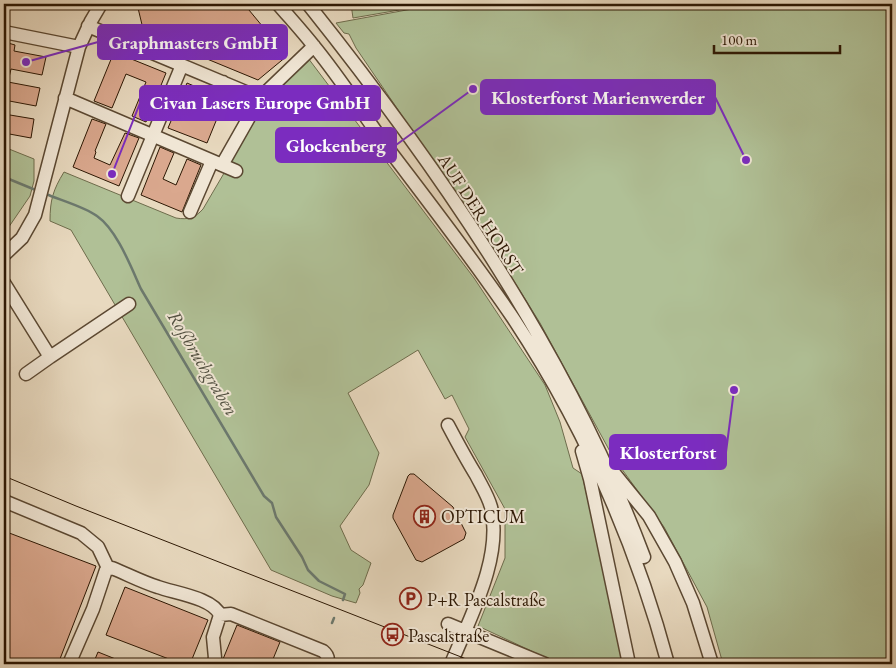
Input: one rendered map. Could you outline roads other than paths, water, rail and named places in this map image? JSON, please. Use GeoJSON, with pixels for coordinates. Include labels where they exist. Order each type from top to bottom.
{"type":"FeatureCollection","features":[{"type":"Feature","properties":{"kind":"street"},"geometry":{"type":"LineString","coordinates":[[4,255],[26,232],[35,215],[79,47],[88,26],[101,4]]}},
{"type":"Feature","properties":{"kind":"street","name":"AUF DER HORST"},"geometry":{"type":"LineString","coordinates":[[278,4],[314,46],[365,118],[484,276],[519,328],[567,409],[598,470],[630,542],[655,617],[668,664]]}},
{"type":"Feature","properties":{"kind":"street","name":"AUF DER HORST"},"geometry":{"type":"LineString","coordinates":[[308,4],[385,104],[473,230],[548,352],[602,458],[633,526],[663,613],[677,664]]}},
{"type":"Feature","properties":{"kind":"street"},"geometry":{"type":"LineString","coordinates":[[88,26],[260,98]]}},
{"type":"Feature","properties":{"kind":"street"},"geometry":{"type":"LineString","coordinates":[[4,32],[79,47]]}},
{"type":"Feature","properties":{"kind":"street"},"geometry":{"type":"LineString","coordinates":[[190,212],[217,163],[260,98],[314,46]]}},
{"type":"Feature","properties":{"kind":"street"},"geometry":{"type":"LineString","coordinates":[[128,196],[182,65]]}},
{"type":"Feature","properties":{"kind":"street"},"geometry":{"type":"LineString","coordinates":[[217,96],[223,82]]}},
{"type":"Feature","properties":{"kind":"street"},"geometry":{"type":"LineString","coordinates":[[65,98],[236,171]]}},
{"type":"Feature","properties":{"kind":"street"},"geometry":{"type":"LineString","coordinates":[[4,282],[50,357]]}},
{"type":"Feature","properties":{"kind":"street"},"geometry":{"type":"LineString","coordinates":[[26,374],[129,304]]}},
{"type":"Feature","properties":{"kind":"street","name":"AUF DER HORST"},"geometry":{"type":"LineString","coordinates":[[567,409],[590,479],[629,664]]}},
{"type":"Feature","properties":{"kind":"street"},"geometry":{"type":"LineString","coordinates":[[448,425],[491,505],[493,526],[490,566],[451,664]]}},
{"type":"Feature","properties":{"kind":"street","name":"AUF DER HORST"},"geometry":{"type":"LineString","coordinates":[[602,458],[649,516],[675,562],[693,603],[712,664]]}},
{"type":"Feature","properties":{"kind":"street"},"geometry":{"type":"LineString","coordinates":[[4,501],[81,533],[98,547],[108,568],[69,664]]}},
{"type":"Feature","properties":{"kind":"street","name":"AUF DER HORST"},"geometry":{"type":"LineString","coordinates":[[633,526],[637,520],[644,520],[657,532]]}},
{"type":"Feature","properties":{"kind":"street"},"geometry":{"type":"LineString","coordinates":[[108,568],[159,588],[172,590],[210,604],[220,615]]}},
{"type":"Feature","properties":{"kind":"street"},"geometry":{"type":"LineString","coordinates":[[220,615],[231,614],[322,651],[329,660],[327,664]]}},
{"type":"Feature","properties":{"kind":"street"},"geometry":{"type":"LineString","coordinates":[[213,664],[216,658],[213,636],[220,615]]}},
{"type":"Feature","properties":{"kind":"street"},"geometry":{"type":"LineString","coordinates":[[448,624],[545,664]]}},
{"type":"Feature","properties":{"kind":"waterway","name":"Roßbruchgraben"},"geometry":{"type":"LineString","coordinates":[[4,177],[38,191]]}},
{"type":"Feature","properties":{"kind":"waterway","name":"Roßbruchgraben"},"geometry":{"type":"LineString","coordinates":[[46,194],[92,213],[111,230],[123,250],[141,289],[264,496],[272,503],[276,517],[302,557],[308,570],[319,581],[345,594],[343,600]]}},
{"type":"Feature","properties":{"kind":"waterway","name":"Roßbruchgraben"},"geometry":{"type":"LineString","coordinates":[[332,623],[334,618]]}},
{"type":"Feature","properties":{"kind":"tram line"},"geometry":{"type":"LineString","coordinates":[[4,476],[479,664]]}},
{"type":"Feature","properties":{"kind":"place","name":"Graphmasters GmbH"},"geometry":{"type":"Point","coordinates":[26,62]}},
{"type":"Feature","properties":{"kind":"place","name":"Glockenberg"},"geometry":{"type":"Point","coordinates":[473,89]}},
{"type":"Feature","properties":{"kind":"place","name":"Klosterforst Marienwerder"},"geometry":{"type":"Point","coordinates":[746,160]}},
{"type":"Feature","properties":{"kind":"place","name":"Civan Lasers Europe GmbH"},"geometry":{"type":"Point","coordinates":[112,174]}},
{"type":"Feature","properties":{"kind":"place","name":"Klosterforst"},"geometry":{"type":"Point","coordinates":[734,390]}},
{"type":"Feature","properties":{"kind":"place","name":"OPTICUM"},"geometry":{"type":"Point","coordinates":[425,516]}},
{"type":"Feature","properties":{"kind":"place","name":"P+R Pascalstraße"},"geometry":{"type":"Point","coordinates":[411,599]}},
{"type":"Feature","properties":{"kind":"place","name":"Pascalstraße"},"geometry":{"type":"Point","coordinates":[392,635]}}]}
